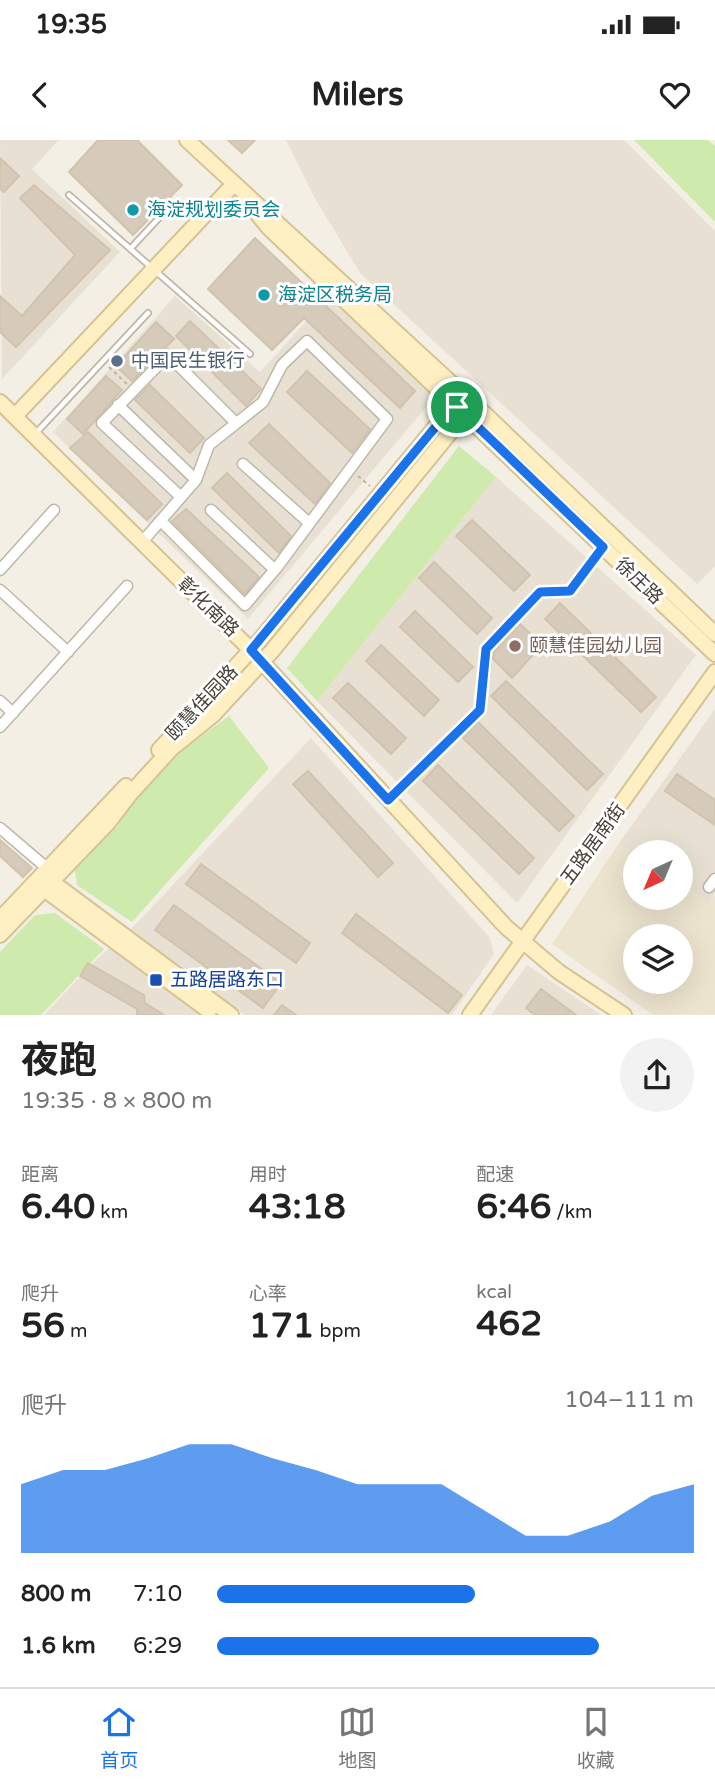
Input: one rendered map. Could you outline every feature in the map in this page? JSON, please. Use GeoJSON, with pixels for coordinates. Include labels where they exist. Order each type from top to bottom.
{"type":"FeatureCollection","features":[{"type":"Feature","properties":{"kind":"street","name":"徐庄路"},"geometry":{"type":"LineString","coordinates":[[187,140],[233,184],[268,227],[715,635]]}},
{"type":"Feature","properties":{"kind":"street"},"geometry":{"type":"LineString","coordinates":[[15,416],[233,184]]}},
{"type":"Feature","properties":{"kind":"street"},"geometry":{"type":"LineString","coordinates":[[142,542],[160,521],[181,498],[196,480],[209,445],[263,402],[282,365],[307,341],[387,419],[275,570],[244,605],[160,521]]}},
{"type":"Feature","properties":{"kind":"street"},"geometry":{"type":"LineString","coordinates":[[181,498],[102,423],[167,355],[236,423]]}},
{"type":"Feature","properties":{"kind":"street","name":"彰化南路"},"geometry":{"type":"LineString","coordinates":[[0,402],[251,650],[522,943],[559,972],[624,1015]]}},
{"type":"Feature","properties":{"kind":"street","name":"徐庄路"},"geometry":{"type":"LineString","coordinates":[[461,402],[603,547],[715,654]]}},
{"type":"Feature","properties":{"kind":"street","name":"颐慧佳园路"},"geometry":{"type":"LineString","coordinates":[[0,935],[44,880],[251,650],[442,419],[461,402]]}},
{"type":"Feature","properties":{"kind":"street","name":"颐慧佳园路"},"geometry":{"type":"LineString","coordinates":[[0,919],[108,823],[172,748],[213,715],[299,620],[453,429],[461,402]]}},
{"type":"Feature","properties":{"kind":"street"},"geometry":{"type":"LineString","coordinates":[[118,405],[196,480]]}},
{"type":"Feature","properties":{"kind":"street"},"geometry":{"type":"LineString","coordinates":[[243,464],[308,522]]}},
{"type":"Feature","properties":{"kind":"street"},"geometry":{"type":"LineString","coordinates":[[1,565],[54,510]]}},
{"type":"Feature","properties":{"kind":"street"},"geometry":{"type":"LineString","coordinates":[[211,510],[275,570]]}},
{"type":"Feature","properties":{"kind":"street"},"geometry":{"type":"LineString","coordinates":[[388,800],[480,710],[486,649],[540,592],[570,591],[603,547]]}},
{"type":"Feature","properties":{"kind":"street"},"geometry":{"type":"LineString","coordinates":[[0,727],[127,586]]}},
{"type":"Feature","properties":{"kind":"street"},"geometry":{"type":"LineString","coordinates":[[0,590],[68,652]]}},
{"type":"Feature","properties":{"kind":"street","name":"五路居南街"},"geometry":{"type":"LineString","coordinates":[[470,1015],[715,673]]}},
{"type":"Feature","properties":{"kind":"street","name":"五路居南街"},"geometry":{"type":"LineString","coordinates":[[481,1015],[715,690]]}},
{"type":"Feature","properties":{"kind":"street"},"geometry":{"type":"LineString","coordinates":[[0,701],[13,713]]}},
{"type":"Feature","properties":{"kind":"street"},"geometry":{"type":"LineString","coordinates":[[0,828],[44,880],[215,1015]]}},
{"type":"Feature","properties":{"kind":"street"},"geometry":{"type":"LineString","coordinates":[[44,880],[231,1015]]}},
{"type":"Feature","properties":{"kind":"lane"},"geometry":{"type":"LineString","coordinates":[[69,195],[250,354]]}},
{"type":"Feature","properties":{"kind":"lane"},"geometry":{"type":"LineString","coordinates":[[131,248],[171,205]]}},
{"type":"Feature","properties":{"kind":"lane"},"geometry":{"type":"LineString","coordinates":[[34,435],[148,313]]}},
{"type":"Feature","properties":{"kind":"path"},"geometry":{"type":"LineString","coordinates":[[103,361],[132,390]]}},
{"type":"Feature","properties":{"kind":"path"},"geometry":{"type":"LineString","coordinates":[[350,468],[370,486]]}},
{"type":"Feature","properties":{"kind":"shaded area"},"geometry":{"type":"Polygon","coordinates":[[[0,140],[59,140],[32,169],[120,252],[2,379],[0,140]]]}},
{"type":"Feature","properties":{"kind":"shaded area"},"geometry":{"type":"Polygon","coordinates":[[[286,140],[624,140],[715,231],[715,566],[697,584],[360,273],[313,195],[286,140]]]}},
{"type":"Feature","properties":{"kind":"shaded area"},"geometry":{"type":"Polygon","coordinates":[[[175,296],[260,372],[329,296],[437,394],[248,619],[53,432],[175,296]]]}},
{"type":"Feature","properties":{"kind":"shaded area"},"geometry":{"type":"Polygon","coordinates":[[[496,477],[696,655],[517,903],[317,701],[496,477]]]}},
{"type":"Feature","properties":{"kind":"shaded area"},"geometry":{"type":"Polygon","coordinates":[[[715,709],[715,893],[709,903],[693,892],[693,840],[623,840],[623,846],[619,843],[715,709]]]}},
{"type":"Feature","properties":{"kind":"shaded area"},"geometry":{"type":"Polygon","coordinates":[[[311,738],[490,938],[494,954],[452,1015],[245,1015],[238,1011],[235,1015],[44,1015],[97,959],[136,924],[311,738]]]}},
{"type":"Feature","properties":{"kind":"shaded area"},"geometry":{"type":"Polygon","coordinates":[[[619,843],[623,846],[623,910],[693,910],[693,892],[709,903],[715,894],[715,1015],[653,1015],[623,994],[693,994],[693,924],[623,924],[623,994],[552,944],[619,843]]]}},
{"type":"Feature","properties":{"kind":"shaded area"},"geometry":{"type":"Polygon","coordinates":[[[527,965],[601,1015],[491,1015],[527,965]]]}},
{"type":"Feature","properties":{"kind":"green space"},"geometry":{"type":"Polygon","coordinates":[[[634,140],[708,140],[715,146],[715,222],[634,140]]]}},
{"type":"Feature","properties":{"kind":"green space"},"geometry":{"type":"Polygon","coordinates":[[[459,446],[496,477],[317,701],[287,668],[459,446]]]}},
{"type":"Feature","properties":{"kind":"green space"},"geometry":{"type":"Polygon","coordinates":[[[229,716],[269,768],[132,922],[77,885],[75,870],[117,827],[141,792],[174,756],[229,716]]]}},
{"type":"Feature","properties":{"kind":"green space"},"geometry":{"type":"Polygon","coordinates":[[[55,913],[104,949],[41,1015],[0,1015],[0,952],[35,915],[55,913]]]}},
{"type":"Feature","properties":{"kind":"building","name":"海淀规划委员会"},"geometry":{"type":"Polygon","coordinates":[[[98,140],[137,140],[182,185],[133,235],[69,172],[98,140]]]}},
{"type":"Feature","properties":{"kind":"building"},"geometry":{"type":"Polygon","coordinates":[[[228,140],[255,140],[242,153],[228,140]]]}},
{"type":"Feature","properties":{"kind":"building"},"geometry":{"type":"Polygon","coordinates":[[[0,158],[19,176],[4,192],[0,189],[0,158]]]}},
{"type":"Feature","properties":{"kind":"building"},"geometry":{"type":"Polygon","coordinates":[[[34,185],[110,250],[16,347],[0,332],[0,296],[22,316],[75,255],[20,198],[34,185]]]}},
{"type":"Feature","properties":{"kind":"building","name":"海淀区税务局"},"geometry":{"type":"Polygon","coordinates":[[[255,238],[415,391],[400,408],[304,318],[272,350],[208,289],[255,238]]]}},
{"type":"Feature","properties":{"kind":"building"},"geometry":{"type":"Polygon","coordinates":[[[190,321],[261,389],[246,406],[176,336],[190,321]]]}},
{"type":"Feature","properties":{"kind":"building"},"geometry":{"type":"Polygon","coordinates":[[[156,322],[174,339],[132,381],[116,366],[156,322]]]}},
{"type":"Feature","properties":{"kind":"building"},"geometry":{"type":"Polygon","coordinates":[[[307,371],[370,429],[352,453],[287,392],[307,371]]]}},
{"type":"Feature","properties":{"kind":"building"},"geometry":{"type":"Polygon","coordinates":[[[106,376],[122,390],[83,434],[67,419],[106,376]]]}},
{"type":"Feature","properties":{"kind":"building"},"geometry":{"type":"Polygon","coordinates":[[[150,385],[204,438],[190,453],[135,400],[150,385]]]}},
{"type":"Feature","properties":{"kind":"building"},"geometry":{"type":"Polygon","coordinates":[[[269,424],[330,483],[315,504],[249,443],[269,424]]]}},
{"type":"Feature","properties":{"kind":"building"},"geometry":{"type":"Polygon","coordinates":[[[88,432],[162,504],[147,520],[70,448],[88,432]]]}},
{"type":"Feature","properties":{"kind":"building"},"geometry":{"type":"Polygon","coordinates":[[[227,473],[291,536],[279,553],[212,488],[227,473]]]}},
{"type":"Feature","properties":{"kind":"building"},"geometry":{"type":"Polygon","coordinates":[[[186,509],[259,577],[245,594],[172,521],[186,509]]]}},
{"type":"Feature","properties":{"kind":"building"},"geometry":{"type":"Polygon","coordinates":[[[472,520],[530,575],[514,591],[456,536],[472,520]]]}},
{"type":"Feature","properties":{"kind":"building"},"geometry":{"type":"Polygon","coordinates":[[[434,562],[492,618],[477,634],[419,578],[434,562]]]}},
{"type":"Feature","properties":{"kind":"building"},"geometry":{"type":"Polygon","coordinates":[[[560,603],[656,697],[641,712],[545,619],[560,603]]]}},
{"type":"Feature","properties":{"kind":"building"},"geometry":{"type":"Polygon","coordinates":[[[415,611],[473,667],[458,682],[400,627],[415,611]]]}},
{"type":"Feature","properties":{"kind":"building"},"geometry":{"type":"Polygon","coordinates":[[[520,624],[542,645],[512,678],[493,659],[494,652],[520,624]]]}},
{"type":"Feature","properties":{"kind":"building"},"geometry":{"type":"Polygon","coordinates":[[[381,645],[439,700],[424,716],[366,661],[381,645]]]}},
{"type":"Feature","properties":{"kind":"building"},"geometry":{"type":"Polygon","coordinates":[[[506,681],[603,774],[587,790],[491,696],[506,681]]]}},
{"type":"Feature","properties":{"kind":"building"},"geometry":{"type":"Polygon","coordinates":[[[348,683],[406,738],[391,754],[333,698],[348,683]]]}},
{"type":"Feature","properties":{"kind":"building"},"geometry":{"type":"Polygon","coordinates":[[[478,722],[574,816],[559,831],[463,738],[478,722]]]}},
{"type":"Feature","properties":{"kind":"building"},"geometry":{"type":"Polygon","coordinates":[[[438,765],[534,858],[519,874],[423,781],[438,765]]]}},
{"type":"Feature","properties":{"kind":"building"},"geometry":{"type":"Polygon","coordinates":[[[308,771],[393,863],[378,877],[293,784],[308,771]]]}},
{"type":"Feature","properties":{"kind":"building"},"geometry":{"type":"Polygon","coordinates":[[[677,774],[715,800],[715,825],[665,791],[677,774]]]}},
{"type":"Feature","properties":{"kind":"building"},"geometry":{"type":"Polygon","coordinates":[[[0,840],[32,868],[23,877],[0,856],[0,840]]]}},
{"type":"Feature","properties":{"kind":"building"},"geometry":{"type":"Polygon","coordinates":[[[201,864],[310,943],[296,963],[186,884],[201,864]]]}},
{"type":"Feature","properties":{"kind":"building"},"geometry":{"type":"Polygon","coordinates":[[[174,905],[281,983],[263,1008],[155,930],[174,905]]]}},
{"type":"Feature","properties":{"kind":"building"},"geometry":{"type":"Polygon","coordinates":[[[356,914],[462,995],[448,1013],[342,933],[356,914]]]}},
{"type":"Feature","properties":{"kind":"building"},"geometry":{"type":"Polygon","coordinates":[[[88,963],[144,995],[145,1003],[164,1015],[137,1015],[137,1009],[80,976],[88,963]]]}},
{"type":"Feature","properties":{"kind":"building"},"geometry":{"type":"Polygon","coordinates":[[[541,989],[576,1015],[535,1015],[526,1008],[541,989]]]}},
{"type":"Feature","properties":{"kind":"building"},"geometry":{"type":"Polygon","coordinates":[[[282,1005],[296,1015],[274,1015],[282,1005]]]}},
{"type":"Feature","properties":{"kind":"place","name":"海淀规划委员会"},"geometry":{"type":"Point","coordinates":[133,210]}},
{"type":"Feature","properties":{"kind":"place","name":"海淀区税务局"},"geometry":{"type":"Point","coordinates":[264,295]}},
{"type":"Feature","properties":{"kind":"place","name":"中国民生银行"},"geometry":{"type":"Point","coordinates":[117,361]}},
{"type":"Feature","properties":{"kind":"place","name":"颐慧佳园幼儿园"},"geometry":{"type":"Point","coordinates":[515,646]}},
{"type":"Feature","properties":{"kind":"place","name":"五路居路东口"},"geometry":{"type":"Point","coordinates":[156,980]}},
{"type":"Feature","properties":{"kind":"route"},"geometry":{"type":"LineString","coordinates":[[457,407],[603,547],[570,591],[540,592],[486,649],[480,710],[388,800],[251,650],[442,419],[457,407]]}}]}
